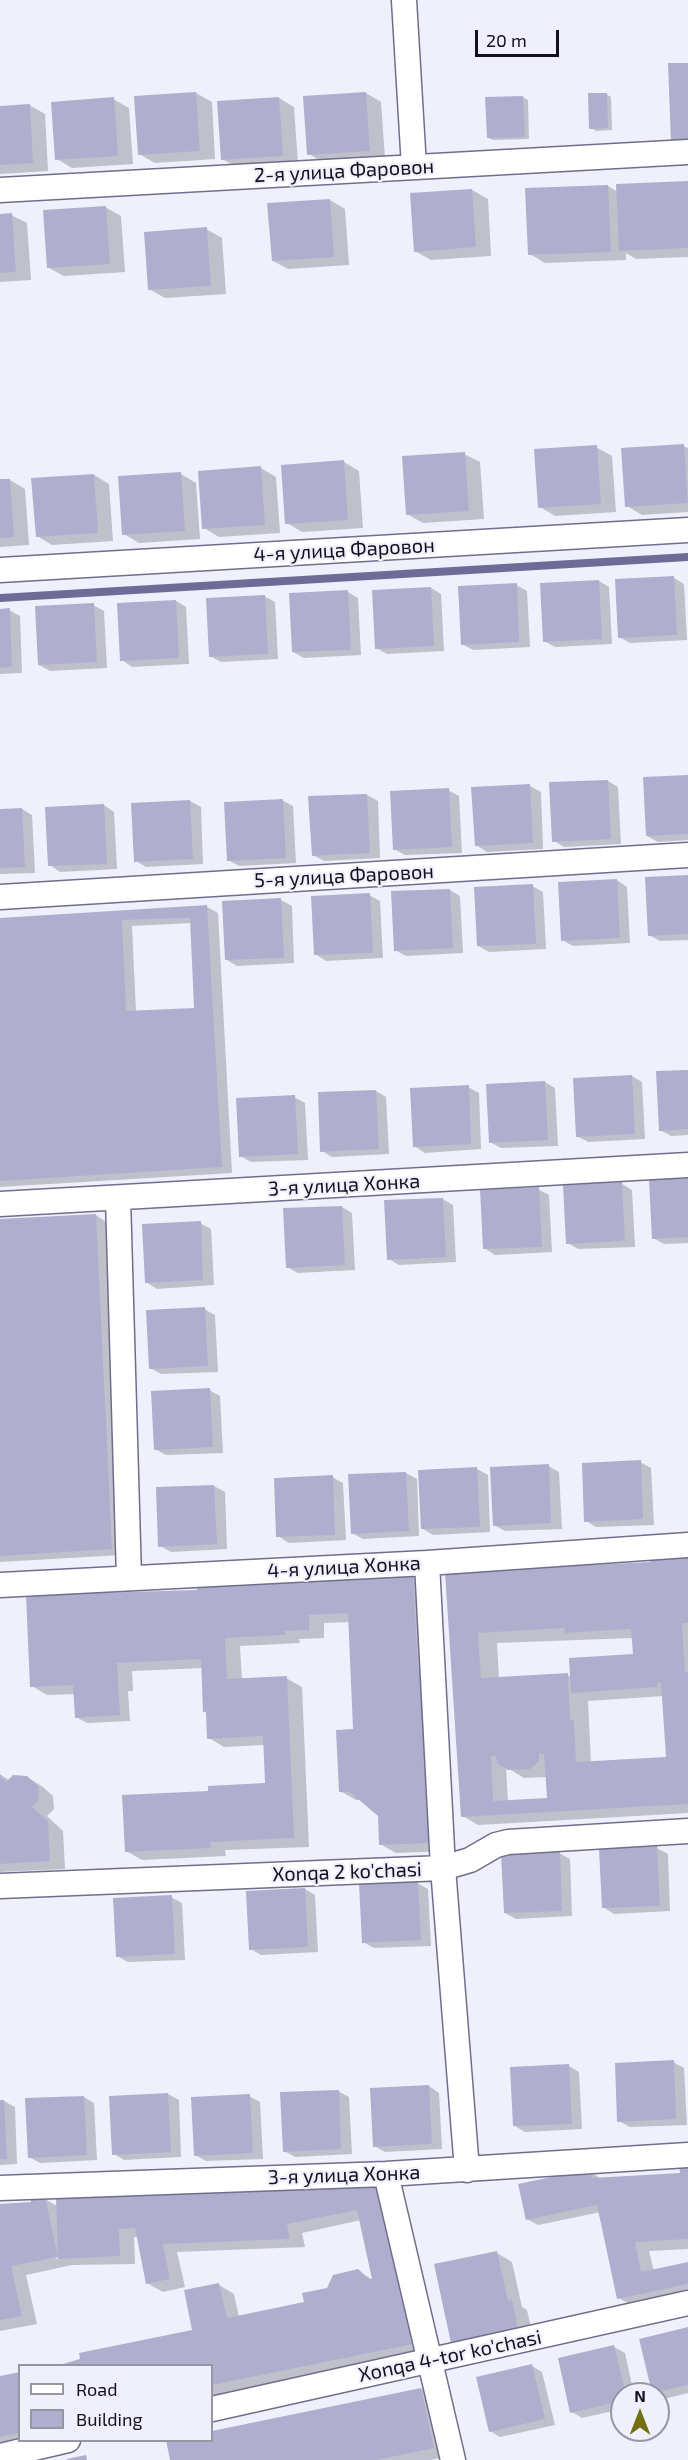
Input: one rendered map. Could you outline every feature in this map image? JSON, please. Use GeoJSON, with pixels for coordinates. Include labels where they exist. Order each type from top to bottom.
{"type":"FeatureCollection","features":[{"type":"Feature","properties":{"kind":"street"},"geometry":{"type":"LineString","coordinates":[[404,0],[414,167]]}},
{"type":"Feature","properties":{"kind":"street","name":"2-я улица Фаровон"},"geometry":{"type":"LineString","coordinates":[[0,190],[688,152]]}},
{"type":"Feature","properties":{"kind":"street","name":"4-я улица Фаровон"},"geometry":{"type":"LineString","coordinates":[[0,570],[688,530]]}},
{"type":"Feature","properties":{"kind":"street","name":"5-я улица Фаровон"},"geometry":{"type":"LineString","coordinates":[[0,897],[688,855]]}},
{"type":"Feature","properties":{"kind":"street","name":"3-я улица Хонка"},"geometry":{"type":"LineString","coordinates":[[0,1204],[688,1166]]}},
{"type":"Feature","properties":{"kind":"street"},"geometry":{"type":"LineString","coordinates":[[118,1198],[129,1578]]}},
{"type":"Feature","properties":{"kind":"street","name":"4-я улица Хонка"},"geometry":{"type":"LineString","coordinates":[[0,1585],[427,1563],[688,1545]]}},
{"type":"Feature","properties":{"kind":"street"},"geometry":{"type":"LineString","coordinates":[[427,1563],[443,1868],[468,2170]]}},
{"type":"Feature","properties":{"kind":"street","name":"Xonqa 2 ko'chasi"},"geometry":{"type":"LineString","coordinates":[[0,1886],[443,1868],[470,1860],[496,1845],[508,1842],[688,1831]]}},
{"type":"Feature","properties":{"kind":"street","name":"3-я улица Хонка"},"geometry":{"type":"LineString","coordinates":[[0,2188],[386,2174],[688,2155]]}},
{"type":"Feature","properties":{"kind":"street"},"geometry":{"type":"LineString","coordinates":[[386,2174],[453,2460]]}},
{"type":"Feature","properties":{"kind":"street","name":"Xonqa 4-tor ko'chasi"},"geometry":{"type":"LineString","coordinates":[[213,2409],[688,2303]]}},
{"type":"Feature","properties":{"kind":"street"},"geometry":{"type":"LineString","coordinates":[[0,2456],[60,2442]]}},
{"type":"Feature","properties":{"kind":"building"},"geometry":{"type":"Polygon","coordinates":[[[668,63],[688,63],[688,141],[671,142],[668,63]]]}},
{"type":"Feature","properties":{"kind":"building"},"geometry":{"type":"Polygon","coordinates":[[[196,92],[200,151],[138,155],[134,96],[196,92]]]}},
{"type":"Feature","properties":{"kind":"building"},"geometry":{"type":"Polygon","coordinates":[[[366,92],[370,151],[307,155],[303,96],[366,92]]]}},
{"type":"Feature","properties":{"kind":"building"},"geometry":{"type":"Polygon","coordinates":[[[588,93],[607,93],[608,128],[589,129],[588,93]]]}},
{"type":"Feature","properties":{"kind":"building"},"geometry":{"type":"Polygon","coordinates":[[[523,96],[525,137],[487,138],[485,97],[523,96]]]}},
{"type":"Feature","properties":{"kind":"building"},"geometry":{"type":"Polygon","coordinates":[[[114,97],[118,156],[55,160],[51,102],[114,97]]]}},
{"type":"Feature","properties":{"kind":"building"},"geometry":{"type":"Polygon","coordinates":[[[279,97],[283,156],[221,160],[217,101],[279,97]]]}},
{"type":"Feature","properties":{"kind":"building"},"geometry":{"type":"Polygon","coordinates":[[[30,104],[33,163],[0,165],[0,106],[30,104]]]}},
{"type":"Feature","properties":{"kind":"building"},"geometry":{"type":"Polygon","coordinates":[[[688,181],[688,248],[619,251],[616,184],[688,181]]]}},
{"type":"Feature","properties":{"kind":"building"},"geometry":{"type":"Polygon","coordinates":[[[608,185],[611,252],[528,255],[525,188],[608,185]]]}},
{"type":"Feature","properties":{"kind":"building"},"geometry":{"type":"Polygon","coordinates":[[[472,189],[476,247],[414,252],[410,193],[472,189]]]}},
{"type":"Feature","properties":{"kind":"building"},"geometry":{"type":"Polygon","coordinates":[[[330,199],[334,257],[272,261],[267,203],[330,199]]]}},
{"type":"Feature","properties":{"kind":"building"},"geometry":{"type":"Polygon","coordinates":[[[106,206],[110,264],[47,268],[43,210],[106,206]]]}},
{"type":"Feature","properties":{"kind":"building"},"geometry":{"type":"Polygon","coordinates":[[[12,213],[16,272],[0,273],[0,214],[12,213]]]}},
{"type":"Feature","properties":{"kind":"building"},"geometry":{"type":"Polygon","coordinates":[[[207,227],[211,286],[148,290],[144,232],[207,227]]]}},
{"type":"Feature","properties":{"kind":"building"},"geometry":{"type":"Polygon","coordinates":[[[684,444],[688,503],[625,507],[621,448],[684,444]]]}},
{"type":"Feature","properties":{"kind":"building"},"geometry":{"type":"Polygon","coordinates":[[[597,445],[601,504],[538,508],[534,449],[597,445]]]}},
{"type":"Feature","properties":{"kind":"building"},"geometry":{"type":"Polygon","coordinates":[[[465,452],[469,511],[406,515],[402,456],[465,452]]]}},
{"type":"Feature","properties":{"kind":"building"},"geometry":{"type":"Polygon","coordinates":[[[344,460],[348,520],[285,524],[281,465],[344,460]]]}},
{"type":"Feature","properties":{"kind":"building"},"geometry":{"type":"Polygon","coordinates":[[[261,466],[265,525],[202,529],[198,471],[261,466]]]}},
{"type":"Feature","properties":{"kind":"building"},"geometry":{"type":"Polygon","coordinates":[[[181,472],[185,531],[122,535],[118,476],[181,472]]]}},
{"type":"Feature","properties":{"kind":"building"},"geometry":{"type":"Polygon","coordinates":[[[94,474],[98,533],[36,537],[31,478],[94,474]]]}},
{"type":"Feature","properties":{"kind":"building"},"geometry":{"type":"Polygon","coordinates":[[[0,479],[10,479],[14,537],[0,538],[0,479]]]}},
{"type":"Feature","properties":{"kind":"building"},"geometry":{"type":"Polygon","coordinates":[[[674,576],[677,635],[618,638],[615,579],[674,576]]]}},
{"type":"Feature","properties":{"kind":"building"},"geometry":{"type":"Polygon","coordinates":[[[599,580],[602,639],[543,642],[540,583],[599,580]]]}},
{"type":"Feature","properties":{"kind":"building"},"geometry":{"type":"Polygon","coordinates":[[[517,583],[519,642],[461,645],[458,586],[517,583]]]}},
{"type":"Feature","properties":{"kind":"building"},"geometry":{"type":"Polygon","coordinates":[[[431,587],[434,646],[375,649],[372,590],[431,587]]]}},
{"type":"Feature","properties":{"kind":"building"},"geometry":{"type":"Polygon","coordinates":[[[348,590],[351,650],[292,652],[289,593],[348,590]]]}},
{"type":"Feature","properties":{"kind":"building"},"geometry":{"type":"Polygon","coordinates":[[[265,595],[268,654],[209,657],[206,598],[265,595]]]}},
{"type":"Feature","properties":{"kind":"building"},"geometry":{"type":"Polygon","coordinates":[[[176,600],[179,658],[120,661],[117,603],[176,600]]]}},
{"type":"Feature","properties":{"kind":"building"},"geometry":{"type":"Polygon","coordinates":[[[94,603],[97,662],[38,665],[35,606],[94,603]]]}},
{"type":"Feature","properties":{"kind":"building"},"geometry":{"type":"Polygon","coordinates":[[[10,608],[12,667],[0,668],[0,609],[10,608]]]}},
{"type":"Feature","properties":{"kind":"building"},"geometry":{"type":"Polygon","coordinates":[[[688,775],[688,834],[646,836],[643,777],[688,775]]]}},
{"type":"Feature","properties":{"kind":"building"},"geometry":{"type":"Polygon","coordinates":[[[608,780],[611,839],[552,842],[549,782],[608,780]]]}},
{"type":"Feature","properties":{"kind":"building"},"geometry":{"type":"Polygon","coordinates":[[[530,784],[533,843],[475,846],[471,787],[530,784]]]}},
{"type":"Feature","properties":{"kind":"building"},"geometry":{"type":"Polygon","coordinates":[[[449,788],[452,847],[393,850],[390,791],[449,788]]]}},
{"type":"Feature","properties":{"kind":"building"},"geometry":{"type":"Polygon","coordinates":[[[367,794],[370,853],[312,856],[308,796],[367,794]]]}},
{"type":"Feature","properties":{"kind":"building"},"geometry":{"type":"Polygon","coordinates":[[[283,799],[286,858],[227,861],[224,802],[283,799]]]}},
{"type":"Feature","properties":{"kind":"building"},"geometry":{"type":"Polygon","coordinates":[[[190,800],[193,859],[134,862],[131,803],[190,800]]]}},
{"type":"Feature","properties":{"kind":"building"},"geometry":{"type":"Polygon","coordinates":[[[104,804],[107,864],[48,866],[45,807],[104,804]]]}},
{"type":"Feature","properties":{"kind":"building"},"geometry":{"type":"Polygon","coordinates":[[[22,808],[25,867],[0,868],[0,809],[22,808]]]}},
{"type":"Feature","properties":{"kind":"building"},"geometry":{"type":"Polygon","coordinates":[[[688,875],[688,934],[648,936],[645,877],[688,875]]]}},
{"type":"Feature","properties":{"kind":"building"},"geometry":{"type":"Polygon","coordinates":[[[617,879],[620,938],[561,941],[558,882],[617,879]]]}},
{"type":"Feature","properties":{"kind":"building"},"geometry":{"type":"Polygon","coordinates":[[[533,884],[536,944],[477,946],[474,887],[533,884]]]}},
{"type":"Feature","properties":{"kind":"building"},"geometry":{"type":"Polygon","coordinates":[[[450,889],[453,948],[394,951],[391,891],[450,889]]]}},
{"type":"Feature","properties":{"kind":"building"},"geometry":{"type":"Polygon","coordinates":[[[370,893],[373,953],[314,955],[311,896],[370,893]]]}},
{"type":"Feature","properties":{"kind":"building"},"geometry":{"type":"Polygon","coordinates":[[[281,898],[284,958],[225,960],[222,901],[281,898]]]}},
{"type":"Feature","properties":{"kind":"building"},"geometry":{"type":"Polygon","coordinates":[[[207,905],[222,1167],[0,1181],[0,918],[207,905]],[[190,918],[122,920],[126,1011],[194,1008],[190,918]]]}},
{"type":"Feature","properties":{"kind":"building"},"geometry":{"type":"Polygon","coordinates":[[[688,1070],[688,1129],[659,1131],[656,1071],[688,1070]]]}},
{"type":"Feature","properties":{"kind":"building"},"geometry":{"type":"Polygon","coordinates":[[[632,1075],[635,1134],[576,1137],[573,1078],[632,1075]]]}},
{"type":"Feature","properties":{"kind":"building"},"geometry":{"type":"Polygon","coordinates":[[[545,1081],[548,1140],[489,1143],[486,1084],[545,1081]]]}},
{"type":"Feature","properties":{"kind":"building"},"geometry":{"type":"Polygon","coordinates":[[[469,1085],[471,1144],[413,1147],[410,1088],[469,1085]]]}},
{"type":"Feature","properties":{"kind":"building"},"geometry":{"type":"Polygon","coordinates":[[[376,1090],[379,1149],[320,1152],[318,1092],[376,1090]]]}},
{"type":"Feature","properties":{"kind":"building"},"geometry":{"type":"Polygon","coordinates":[[[295,1095],[298,1154],[239,1157],[236,1098],[295,1095]]]}},
{"type":"Feature","properties":{"kind":"building"},"geometry":{"type":"Polygon","coordinates":[[[688,1178],[688,1237],[652,1239],[649,1180],[688,1178]]]}},
{"type":"Feature","properties":{"kind":"building"},"geometry":{"type":"Polygon","coordinates":[[[622,1182],[625,1241],[566,1244],[563,1185],[622,1182]]]}},
{"type":"Feature","properties":{"kind":"building"},"geometry":{"type":"Polygon","coordinates":[[[539,1187],[542,1247],[483,1249],[480,1190],[539,1187]]]}},
{"type":"Feature","properties":{"kind":"building"},"geometry":{"type":"Polygon","coordinates":[[[443,1198],[446,1257],[387,1260],[384,1200],[443,1198]]]}},
{"type":"Feature","properties":{"kind":"building"},"geometry":{"type":"Polygon","coordinates":[[[342,1206],[345,1265],[286,1268],[283,1208],[342,1206]]]}},
{"type":"Feature","properties":{"kind":"building"},"geometry":{"type":"Polygon","coordinates":[[[96,1214],[112,1549],[0,1556],[0,1219],[96,1214]]]}},
{"type":"Feature","properties":{"kind":"building"},"geometry":{"type":"Polygon","coordinates":[[[201,1221],[203,1280],[145,1283],[142,1224],[201,1221]]]}},
{"type":"Feature","properties":{"kind":"building"},"geometry":{"type":"Polygon","coordinates":[[[205,1307],[208,1366],[149,1369],[146,1310],[205,1307]]]}},
{"type":"Feature","properties":{"kind":"building"},"geometry":{"type":"Polygon","coordinates":[[[210,1388],[213,1447],[154,1450],[151,1391],[210,1388]]]}},
{"type":"Feature","properties":{"kind":"building"},"geometry":{"type":"Polygon","coordinates":[[[641,1460],[643,1519],[584,1522],[582,1463],[641,1460]]]}},
{"type":"Feature","properties":{"kind":"building"},"geometry":{"type":"Polygon","coordinates":[[[549,1464],[551,1523],[493,1526],[490,1467],[549,1464]]]}},
{"type":"Feature","properties":{"kind":"building"},"geometry":{"type":"Polygon","coordinates":[[[477,1467],[480,1527],[421,1529],[418,1470],[477,1467]]]}},
{"type":"Feature","properties":{"kind":"building"},"geometry":{"type":"Polygon","coordinates":[[[406,1472],[409,1531],[351,1534],[348,1474],[406,1472]]]}},
{"type":"Feature","properties":{"kind":"building"},"geometry":{"type":"Polygon","coordinates":[[[333,1475],[335,1535],[276,1537],[274,1478],[333,1475]]]}},
{"type":"Feature","properties":{"kind":"building"},"geometry":{"type":"Polygon","coordinates":[[[214,1485],[217,1544],[158,1547],[156,1487],[214,1485]]]}},
{"type":"Feature","properties":{"kind":"building"},"geometry":{"type":"Polygon","coordinates":[[[688,1555],[688,1623],[682,1623],[685,1672],[688,1672],[688,1804],[461,1817],[445,1572],[650,1562],[650,1557],[688,1555]],[[564,1628],[478,1633],[481,1678],[568,1673],[570,1720],[574,1720],[576,1762],[666,1757],[661,1682],[657,1683],[658,1687],[571,1693],[569,1658],[633,1654],[631,1629],[565,1633],[564,1628]],[[539,1754],[539,1761],[530,1769],[508,1770],[497,1763],[496,1756],[491,1756],[493,1801],[547,1798],[544,1754],[539,1754]]]}},
{"type":"Feature","properties":{"kind":"building"},"geometry":{"type":"Polygon","coordinates":[[[413,1574],[418,1667],[423,1667],[431,1843],[379,1845],[378,1816],[350,1792],[339,1792],[336,1730],[353,1729],[348,1613],[309,1615],[309,1630],[285,1631],[285,1635],[225,1638],[227,1679],[287,1676],[294,1838],[210,1842],[211,1848],[125,1852],[122,1795],[208,1791],[208,1786],[265,1783],[263,1736],[207,1739],[206,1712],[203,1712],[201,1659],[117,1663],[120,1715],[75,1718],[73,1685],[30,1687],[26,1595],[197,1590],[197,1586],[413,1574]]]}},
{"type":"Feature","properties":{"kind":"building"},"geometry":{"type":"Polygon","coordinates":[[[13,1775],[27,1776],[38,1786],[39,1800],[32,1807],[48,1821],[50,1861],[0,1864],[0,1776],[6,1782],[13,1775]]]}},
{"type":"Feature","properties":{"kind":"building"},"geometry":{"type":"Polygon","coordinates":[[[657,1846],[660,1906],[602,1908],[599,1849],[657,1846]]]}},
{"type":"Feature","properties":{"kind":"building"},"geometry":{"type":"Polygon","coordinates":[[[560,1851],[562,1911],[504,1913],[501,1854],[560,1851]]]}},
{"type":"Feature","properties":{"kind":"building"},"geometry":{"type":"Polygon","coordinates":[[[418,1881],[421,1940],[362,1943],[359,1884],[418,1881]]]}},
{"type":"Feature","properties":{"kind":"building"},"geometry":{"type":"Polygon","coordinates":[[[305,1888],[308,1947],[249,1950],[246,1891],[305,1888]]]}},
{"type":"Feature","properties":{"kind":"building"},"geometry":{"type":"Polygon","coordinates":[[[172,1895],[175,1954],[116,1957],[113,1898],[172,1895]]]}},
{"type":"Feature","properties":{"kind":"building"},"geometry":{"type":"Polygon","coordinates":[[[674,2060],[676,2119],[617,2122],[615,2063],[674,2060]]]}},
{"type":"Feature","properties":{"kind":"building"},"geometry":{"type":"Polygon","coordinates":[[[569,2064],[572,2124],[513,2126],[510,2067],[569,2064]]]}},
{"type":"Feature","properties":{"kind":"building"},"geometry":{"type":"Polygon","coordinates":[[[429,2085],[432,2144],[373,2147],[370,2088],[429,2085]]]}},
{"type":"Feature","properties":{"kind":"building"},"geometry":{"type":"Polygon","coordinates":[[[339,2090],[341,2149],[283,2152],[280,2092],[339,2090]]]}},
{"type":"Feature","properties":{"kind":"building"},"geometry":{"type":"Polygon","coordinates":[[[168,2093],[171,2152],[112,2155],[109,2096],[168,2093]]]}},
{"type":"Feature","properties":{"kind":"building"},"geometry":{"type":"Polygon","coordinates":[[[250,2094],[253,2153],[194,2156],[191,2097],[250,2094]]]}},
{"type":"Feature","properties":{"kind":"building"},"geometry":{"type":"Polygon","coordinates":[[[84,2096],[87,2155],[28,2158],[25,2098],[84,2096]]]}},
{"type":"Feature","properties":{"kind":"building"},"geometry":{"type":"Polygon","coordinates":[[[0,2100],[4,2100],[7,2159],[0,2159],[0,2100]]]}},
{"type":"Feature","properties":{"kind":"building"},"geometry":{"type":"Polygon","coordinates":[[[679,2166],[688,2166],[688,2239],[635,2242],[641,2272],[688,2262],[688,2284],[617,2299],[597,2205],[526,2220],[518,2184],[590,2169],[592,2178],[680,2173],[679,2166]]]}},
{"type":"Feature","properties":{"kind":"building"},"geometry":{"type":"Polygon","coordinates":[[[379,2180],[413,2344],[213,2385],[213,2364],[63,2364],[80,2359],[79,2353],[192,2330],[184,2290],[219,2283],[227,2318],[304,2302],[302,2293],[327,2288],[333,2275],[358,2269],[372,2279],[357,2210],[287,2224],[290,2239],[163,2244],[170,2279],[146,2284],[135,2228],[119,2229],[120,2256],[58,2259],[56,2199],[280,2189],[379,2180]]]}},
{"type":"Feature","properties":{"kind":"building"},"geometry":{"type":"Polygon","coordinates":[[[45,2197],[58,2257],[11,2266],[22,2316],[0,2320],[0,2204],[31,2202],[31,2198],[45,2197]]]}},
{"type":"Feature","properties":{"kind":"building"},"geometry":{"type":"Polygon","coordinates":[[[497,2251],[508,2301],[512,2300],[518,2329],[451,2343],[434,2264],[497,2251]]]}},
{"type":"Feature","properties":{"kind":"building"},"geometry":{"type":"Polygon","coordinates":[[[688,2327],[688,2385],[670,2389],[670,2382],[649,2382],[639,2339],[688,2327]]]}},
{"type":"Feature","properties":{"kind":"building"},"geometry":{"type":"Polygon","coordinates":[[[614,2345],[623,2382],[610,2382],[610,2404],[570,2413],[558,2358],[614,2345]]]}},
{"type":"Feature","properties":{"kind":"building"},"geometry":{"type":"Polygon","coordinates":[[[532,2364],[545,2419],[489,2432],[476,2377],[532,2364]]]}},
{"type":"Feature","properties":{"kind":"building"},"geometry":{"type":"Polygon","coordinates":[[[18,2372],[18,2433],[0,2437],[0,2376],[18,2372]]]}},
{"type":"Feature","properties":{"kind":"building"},"geometry":{"type":"Polygon","coordinates":[[[421,2388],[434,2448],[377,2460],[170,2460],[166,2442],[213,2442],[213,2431],[421,2388]]]}},
{"type":"Feature","properties":{"kind":"building"},"geometry":{"type":"Polygon","coordinates":[[[86,2455],[87,2460],[67,2460],[67,2459],[86,2455]]]}},
{"type":"Feature","properties":{"kind":"waterway"},"geometry":{"type":"LineString","coordinates":[[0,598],[688,557]]}}]}
